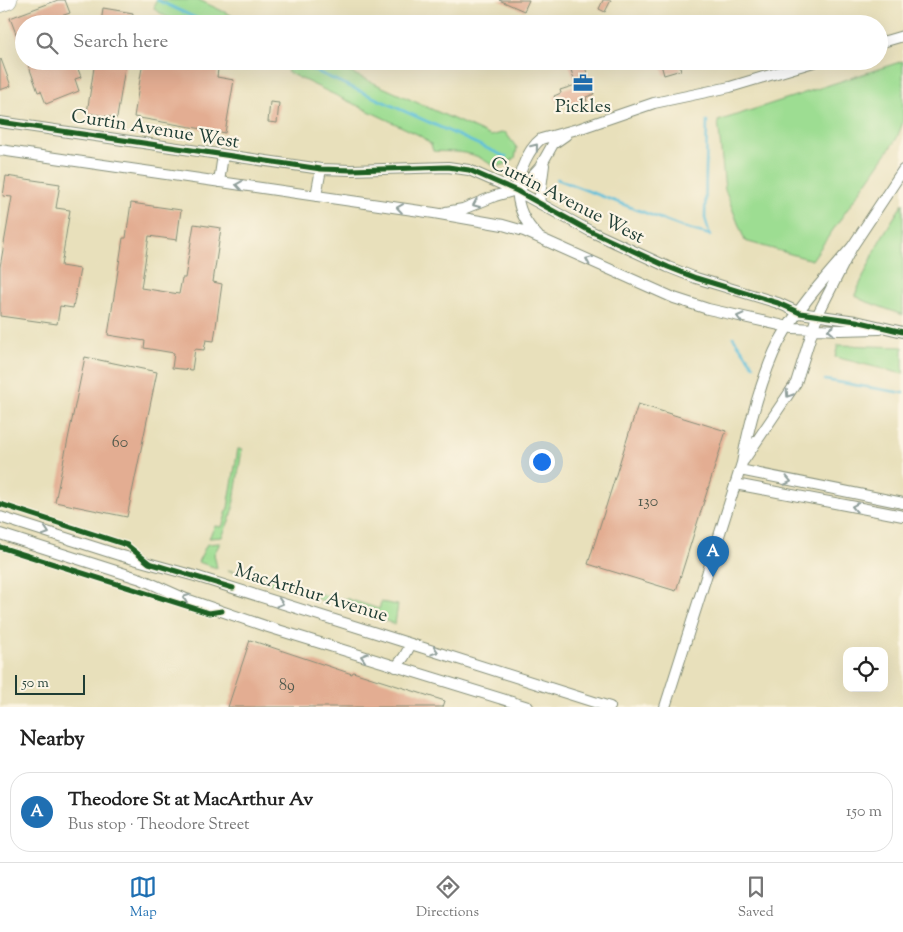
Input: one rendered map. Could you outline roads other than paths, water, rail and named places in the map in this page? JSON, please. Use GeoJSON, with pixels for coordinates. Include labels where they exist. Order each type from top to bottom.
{"type":"FeatureCollection","features":[{"type":"Feature","properties":{"kind":"highway"},"geometry":{"type":"LineString","coordinates":[[0,3],[8,0]]}},
{"type":"Feature","properties":{"kind":"street"},"geometry":{"type":"LineString","coordinates":[[888,40],[903,36]]}},
{"type":"Feature","properties":{"kind":"street"},"geometry":{"type":"LineString","coordinates":[[546,241],[535,232],[525,218],[517,191],[522,168],[538,141],[647,105],[730,87],[787,70]]}},
{"type":"Feature","properties":{"kind":"street","name":"Curtin Avenue West"},"geometry":{"type":"LineString","coordinates":[[0,122],[321,169],[464,168],[517,191],[590,231],[696,278],[778,303],[798,312],[867,323],[884,329],[903,332]]}},
{"type":"Feature","properties":{"kind":"street"},"geometry":{"type":"LineString","coordinates":[[434,213],[457,211],[502,194],[517,191],[530,181],[556,142],[581,128]]}},
{"type":"Feature","properties":{"kind":"street","name":"Curtin Avenue West"},"geometry":{"type":"LineString","coordinates":[[0,150],[434,213],[508,226],[686,302],[743,318],[788,327],[812,329],[884,329]]}},
{"type":"Feature","properties":{"kind":"street"},"geometry":{"type":"LineString","coordinates":[[539,203],[542,170],[548,154]]}},
{"type":"Feature","properties":{"kind":"street","name":"Curtin Avenue West"},"geometry":{"type":"LineString","coordinates":[[219,182],[223,155]]}},
{"type":"Feature","properties":{"kind":"street"},"geometry":{"type":"LineString","coordinates":[[316,196],[321,169]]}},
{"type":"Feature","properties":{"kind":"street"},"geometry":{"type":"LineString","coordinates":[[665,707],[741,467],[750,428],[767,373],[779,342],[798,312],[852,247],[903,170]]}},
{"type":"Feature","properties":{"kind":"street"},"geometry":{"type":"LineString","coordinates":[[741,467],[796,383],[817,316],[852,247]]}},
{"type":"Feature","properties":{"kind":"street"},"geometry":{"type":"LineString","coordinates":[[741,467],[903,503]]}},
{"type":"Feature","properties":{"kind":"street"},"geometry":{"type":"LineString","coordinates":[[735,484],[903,516]]}},
{"type":"Feature","properties":{"kind":"street","name":"MacArthur Avenue"},"geometry":{"type":"LineString","coordinates":[[0,517],[610,707]]}},
{"type":"Feature","properties":{"kind":"street"},"geometry":{"type":"LineString","coordinates":[[0,534],[141,579],[186,599],[256,623],[528,707]]}},
{"type":"Feature","properties":{"kind":"street"},"geometry":{"type":"LineString","coordinates":[[396,667],[411,644]]}},
{"type":"Feature","properties":{"kind":"waterway"},"geometry":{"type":"LineString","coordinates":[[157,0],[190,15]]}},
{"type":"Feature","properties":{"kind":"waterway"},"geometry":{"type":"LineString","coordinates":[[313,70],[506,157]]}},
{"type":"Feature","properties":{"kind":"waterway"},"geometry":{"type":"LineString","coordinates":[[707,121],[705,218],[710,235]]}},
{"type":"Feature","properties":{"kind":"waterway"},"geometry":{"type":"LineString","coordinates":[[557,179],[682,227],[710,235]]}},
{"type":"Feature","properties":{"kind":"waterway"},"geometry":{"type":"LineString","coordinates":[[733,337],[754,366]]}},
{"type":"Feature","properties":{"kind":"waterway"},"geometry":{"type":"LineString","coordinates":[[825,380],[903,393]]}},
{"type":"Feature","properties":{"kind":"place","name":"Pickles"},"geometry":{"type":"Point","coordinates":[583,83]}},
{"type":"Feature","properties":{"kind":"place","name":"Theodore St at MacArthur Av"},"geometry":{"type":"Point","coordinates":[713,577]}}]}
